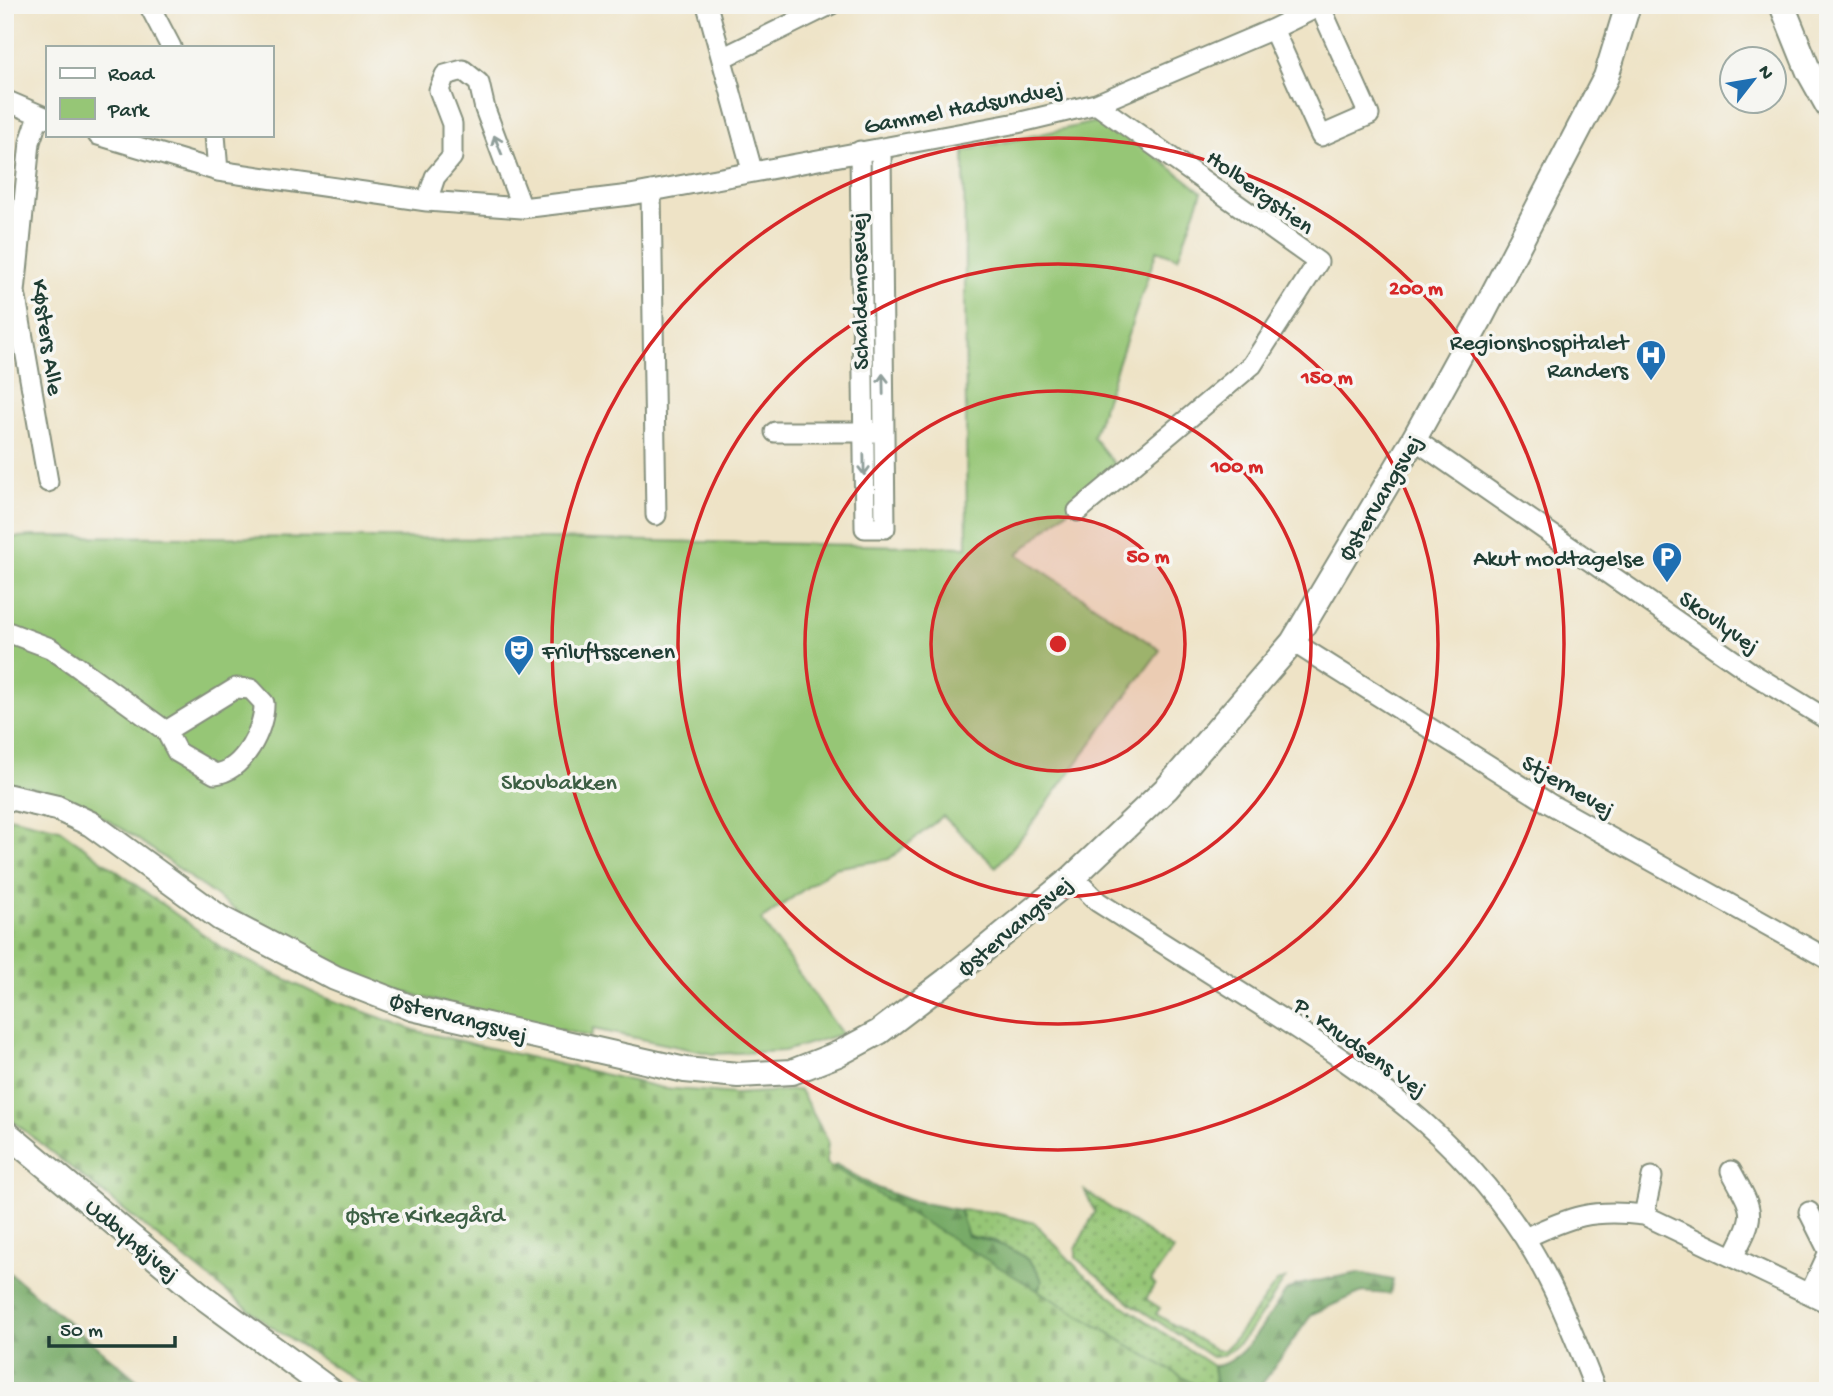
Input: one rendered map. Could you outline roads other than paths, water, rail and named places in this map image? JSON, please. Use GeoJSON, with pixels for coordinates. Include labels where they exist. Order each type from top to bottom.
{"type":"FeatureCollection","features":[{"type":"Feature","properties":{"kind":"street"},"geometry":{"type":"LineString","coordinates":[[149,5],[170,46]]}},
{"type":"Feature","properties":{"kind":"street"},"geometry":{"type":"LineString","coordinates":[[707,5],[752,170]]}},
{"type":"Feature","properties":{"kind":"street"},"geometry":{"type":"LineString","coordinates":[[722,58],[830,5]]}},
{"type":"Feature","properties":{"kind":"street","name":"Østervangsvej"},"geometry":{"type":"LineString","coordinates":[[5,796],[57,807],[91,824],[220,918],[335,978],[412,1008],[685,1070],[738,1075],[792,1072],[838,1054],[879,1032],[1073,877],[1167,788],[1293,642],[1414,439],[1606,77],[1628,5]]}},
{"type":"Feature","properties":{"kind":"street"},"geometry":{"type":"LineString","coordinates":[[1782,5],[1809,72],[1828,106]]}},
{"type":"Feature","properties":{"kind":"street","name":"Gammel Hadsundvej"},"geometry":{"type":"LineString","coordinates":[[101,136],[218,171],[427,201],[522,208],[651,191],[752,170],[881,149],[1096,104],[1321,6],[1369,115],[1321,136],[1273,29]]}},
{"type":"Feature","properties":{"kind":"street"},"geometry":{"type":"LineString","coordinates":[[427,201],[435,177],[452,157],[452,124],[439,90],[445,75],[453,70],[463,70],[479,83],[485,109],[522,208]]}},
{"type":"Feature","properties":{"kind":"street"},"geometry":{"type":"LineString","coordinates":[[5,100],[43,116]]}},
{"type":"Feature","properties":{"kind":"street","name":"Holbergstien"},"geometry":{"type":"LineString","coordinates":[[1078,511],[1252,365],[1318,262],[1096,104]]}},
{"type":"Feature","properties":{"kind":"street","name":"Køsters Alle"},"geometry":{"type":"LineString","coordinates":[[43,116],[30,142],[15,292],[48,482]]}},
{"type":"Feature","properties":{"kind":"street"},"geometry":{"type":"LineString","coordinates":[[215,136],[218,171]]}},
{"type":"Feature","properties":{"kind":"street","name":"Schaldemosevej"},"geometry":{"type":"LineString","coordinates":[[860,151],[865,528],[885,528],[881,149]]}},
{"type":"Feature","properties":{"kind":"street"},"geometry":{"type":"LineString","coordinates":[[651,191],[656,515]]}},
{"type":"Feature","properties":{"kind":"street"},"geometry":{"type":"LineString","coordinates":[[775,432],[884,432]]}},
{"type":"Feature","properties":{"kind":"street","name":"Skovlyvej"},"geometry":{"type":"LineString","coordinates":[[1414,439],[1753,674],[1828,720]]}},
{"type":"Feature","properties":{"kind":"street"},"geometry":{"type":"LineString","coordinates":[[5,631],[50,648],[166,731],[177,751],[215,774],[225,773],[244,756],[255,736],[264,702],[251,689],[236,688],[166,731]]}},
{"type":"Feature","properties":{"kind":"street","name":"Stjernevej"},"geometry":{"type":"LineString","coordinates":[[1293,642],[1550,804],[1828,959]]}},
{"type":"Feature","properties":{"kind":"street","name":"P. Knudsens Vej"},"geometry":{"type":"LineString","coordinates":[[1073,877],[1098,902],[1352,1064],[1394,1094],[1458,1154],[1525,1238],[1567,1318],[1596,1391]]}},
{"type":"Feature","properties":{"kind":"street","name":"Udbyhøjvej"},"geometry":{"type":"LineString","coordinates":[[5,1132],[202,1296],[331,1391]]}},
{"type":"Feature","properties":{"kind":"street"},"geometry":{"type":"LineString","coordinates":[[1731,1171],[1748,1202],[1752,1221],[1733,1257]]}},
{"type":"Feature","properties":{"kind":"street"},"geometry":{"type":"LineString","coordinates":[[1644,1215],[1652,1177]]}},
{"type":"Feature","properties":{"kind":"street"},"geometry":{"type":"LineString","coordinates":[[1525,1238],[1573,1216],[1611,1211],[1644,1215],[1828,1303]]}},
{"type":"Feature","properties":{"kind":"street"},"geometry":{"type":"LineString","coordinates":[[1809,1213],[1828,1252],[1810,1293]]}},
{"type":"Feature","properties":{"kind":"place","name":"Regionshospitalet Randers"},"geometry":{"type":"Point","coordinates":[1651,382]}},
{"type":"Feature","properties":{"kind":"place","name":"Akut modtagelse"},"geometry":{"type":"Point","coordinates":[1667,584]}},
{"type":"Feature","properties":{"kind":"place","name":"Friluftsscenen"},"geometry":{"type":"Point","coordinates":[519,677]}},
{"type":"Feature","properties":{"kind":"park label","name":"Skovbakken"},"geometry":{"type":"Point","coordinates":[559,781]}},
{"type":"Feature","properties":{"kind":"park label","name":"Østre Kirkegård"},"geometry":{"type":"Point","coordinates":[425,1214]}}]}
